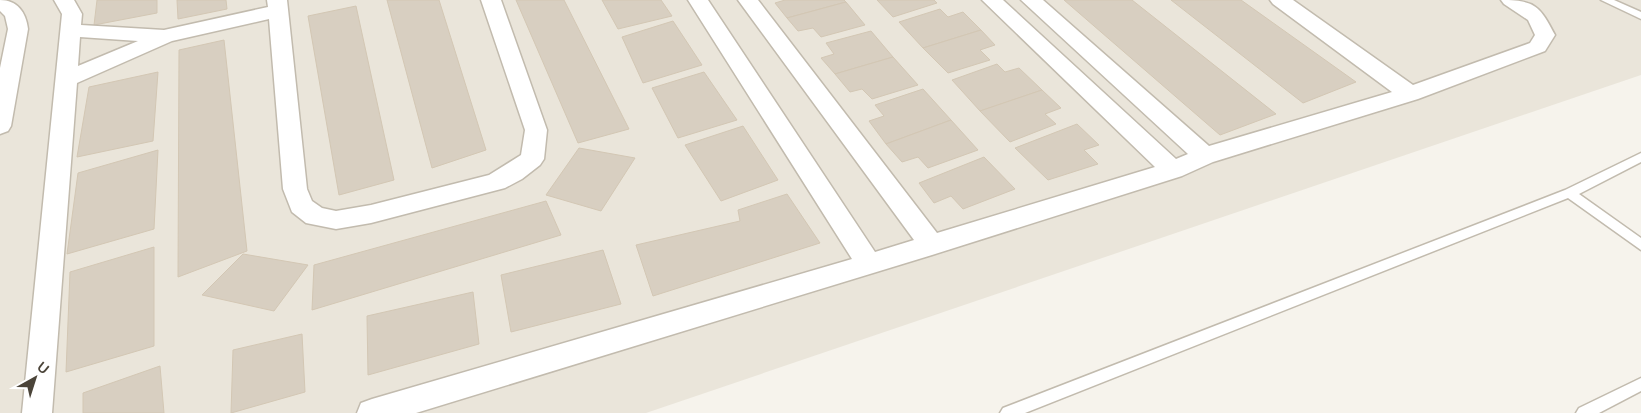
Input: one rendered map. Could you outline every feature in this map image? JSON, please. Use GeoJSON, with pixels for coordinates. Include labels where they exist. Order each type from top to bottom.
{"type":"FeatureCollection","features":[{"type":"Feature","properties":{"kind":"street"},"geometry":{"type":"LineString","coordinates":[[37,413],[68,79],[72,14],[64,0]]}},
{"type":"Feature","properties":{"kind":"street"},"geometry":{"type":"LineString","coordinates":[[68,79],[166,36],[278,6],[296,189],[301,206],[315,216],[336,220],[371,214],[496,182],[513,173],[532,159],[536,130],[491,0]]}},
{"type":"Feature","properties":{"kind":"street"},"geometry":{"type":"LineString","coordinates":[[698,0],[869,264]]}},
{"type":"Feature","properties":{"kind":"street"},"geometry":{"type":"LineString","coordinates":[[748,0],[932,245]]}},
{"type":"Feature","properties":{"kind":"street"},"geometry":{"type":"LineString","coordinates":[[992,0],[1173,170]]}},
{"type":"Feature","properties":{"kind":"street"},"geometry":{"type":"LineString","coordinates":[[1032,0],[1205,156]]}},
{"type":"Feature","properties":{"kind":"street"},"geometry":{"type":"LineString","coordinates":[[1280,0],[1410,94]]}},
{"type":"Feature","properties":{"kind":"street"},"geometry":{"type":"LineString","coordinates":[[372,413],[932,245],[1173,170],[1205,156],[1410,94],[1538,47],[1545,35],[1536,17],[1511,0]]}},
{"type":"Feature","properties":{"kind":"street"},"geometry":{"type":"LineString","coordinates":[[0,2],[12,9],[18,19],[18,29],[5,61],[0,126]]}},
{"type":"Feature","properties":{"kind":"street"},"geometry":{"type":"LineString","coordinates":[[70,30],[166,36]]}},
{"type":"Feature","properties":{"kind":"lane"},"geometry":{"type":"LineString","coordinates":[[1606,0],[1641,16]]}},
{"type":"Feature","properties":{"kind":"lane"},"geometry":{"type":"LineString","coordinates":[[1008,413],[1569,193],[1641,157]]}},
{"type":"Feature","properties":{"kind":"lane"},"geometry":{"type":"LineString","coordinates":[[1569,193],[1641,245]]}},
{"type":"Feature","properties":{"kind":"lane"},"geometry":{"type":"LineString","coordinates":[[1584,413],[1641,384]]}},
{"type":"Feature","properties":{"kind":"shaded area"},"geometry":{"type":"Polygon","coordinates":[[[0,0],[1641,0],[1641,75],[646,413],[0,413],[0,0]]]}},
{"type":"Feature","properties":{"kind":"building"},"geometry":{"type":"Polygon","coordinates":[[[97,0],[157,0],[157,13],[94,25],[97,0]]]}},
{"type":"Feature","properties":{"kind":"building"},"geometry":{"type":"Polygon","coordinates":[[[177,0],[226,0],[227,9],[178,19],[177,0]]]}},
{"type":"Feature","properties":{"kind":"building"},"geometry":{"type":"Polygon","coordinates":[[[387,0],[439,0],[486,150],[432,168],[387,0]]]}},
{"type":"Feature","properties":{"kind":"building"},"geometry":{"type":"Polygon","coordinates":[[[516,0],[564,0],[629,129],[578,143],[516,0]]]}},
{"type":"Feature","properties":{"kind":"building"},"geometry":{"type":"Polygon","coordinates":[[[602,0],[661,0],[672,16],[618,29],[602,0]]]}},
{"type":"Feature","properties":{"kind":"building"},"geometry":{"type":"Polygon","coordinates":[[[785,0],[844,0],[846,2],[787,18],[775,3],[785,0]]]}},
{"type":"Feature","properties":{"kind":"building"},"geometry":{"type":"Polygon","coordinates":[[[877,0],[934,0],[937,3],[893,17],[877,0]]]}},
{"type":"Feature","properties":{"kind":"building"},"geometry":{"type":"Polygon","coordinates":[[[1064,0],[1132,0],[1276,114],[1220,135],[1064,0]]]}},
{"type":"Feature","properties":{"kind":"building"},"geometry":{"type":"Polygon","coordinates":[[[1171,0],[1241,0],[1356,82],[1303,103],[1171,0]]]}},
{"type":"Feature","properties":{"kind":"building"},"geometry":{"type":"Polygon","coordinates":[[[846,2],[865,25],[821,37],[813,28],[798,31],[787,18],[846,2]]]}},
{"type":"Feature","properties":{"kind":"building"},"geometry":{"type":"Polygon","coordinates":[[[356,6],[394,180],[339,195],[308,16],[356,6]]]}},
{"type":"Feature","properties":{"kind":"building"},"geometry":{"type":"Polygon","coordinates":[[[940,9],[948,17],[963,12],[981,30],[923,48],[899,22],[940,9]]]}},
{"type":"Feature","properties":{"kind":"building"},"geometry":{"type":"Polygon","coordinates":[[[673,21],[702,65],[643,83],[622,37],[673,21]]]}},
{"type":"Feature","properties":{"kind":"building"},"geometry":{"type":"Polygon","coordinates":[[[981,30],[995,45],[980,50],[990,60],[948,73],[923,48],[981,30]]]}},
{"type":"Feature","properties":{"kind":"building"},"geometry":{"type":"Polygon","coordinates":[[[871,31],[893,57],[835,74],[821,58],[834,54],[826,43],[871,31]]]}},
{"type":"Feature","properties":{"kind":"building"},"geometry":{"type":"Polygon","coordinates":[[[224,40],[247,251],[178,277],[179,50],[224,40]]]}},
{"type":"Feature","properties":{"kind":"building"},"geometry":{"type":"Polygon","coordinates":[[[893,57],[918,85],[872,99],[862,89],[850,92],[835,74],[893,57]]]}},
{"type":"Feature","properties":{"kind":"building"},"geometry":{"type":"Polygon","coordinates":[[[997,64],[1005,72],[1019,68],[1042,90],[980,111],[952,80],[997,64]]]}},
{"type":"Feature","properties":{"kind":"building"},"geometry":{"type":"Polygon","coordinates":[[[158,72],[153,141],[77,157],[89,87],[158,72]]]}},
{"type":"Feature","properties":{"kind":"building"},"geometry":{"type":"Polygon","coordinates":[[[704,72],[737,120],[678,138],[652,88],[704,72]]]}},
{"type":"Feature","properties":{"kind":"building"},"geometry":{"type":"Polygon","coordinates":[[[923,89],[951,120],[886,144],[869,121],[884,116],[875,105],[923,89]]]}},
{"type":"Feature","properties":{"kind":"building"},"geometry":{"type":"Polygon","coordinates":[[[1042,90],[1061,108],[1045,114],[1056,124],[1010,142],[980,111],[1042,90]]]}},
{"type":"Feature","properties":{"kind":"building"},"geometry":{"type":"Polygon","coordinates":[[[951,120],[978,150],[928,168],[918,157],[902,162],[886,144],[951,120]]]}},
{"type":"Feature","properties":{"kind":"building"},"geometry":{"type":"Polygon","coordinates":[[[1077,124],[1099,145],[1084,150],[1098,164],[1048,180],[1015,148],[1077,124]]]}},
{"type":"Feature","properties":{"kind":"building"},"geometry":{"type":"Polygon","coordinates":[[[743,126],[778,180],[721,201],[685,145],[743,126]]]}},
{"type":"Feature","properties":{"kind":"building"},"geometry":{"type":"Polygon","coordinates":[[[579,148],[635,158],[601,211],[546,195],[579,148]]]}},
{"type":"Feature","properties":{"kind":"building"},"geometry":{"type":"Polygon","coordinates":[[[158,150],[154,229],[67,254],[78,173],[158,150]]]}},
{"type":"Feature","properties":{"kind":"building"},"geometry":{"type":"Polygon","coordinates":[[[984,157],[1015,189],[963,209],[951,196],[934,203],[919,183],[984,157]]]}},
{"type":"Feature","properties":{"kind":"building"},"geometry":{"type":"Polygon","coordinates":[[[787,194],[820,243],[653,296],[636,245],[740,221],[738,210],[787,194]]]}},
{"type":"Feature","properties":{"kind":"building"},"geometry":{"type":"Polygon","coordinates":[[[546,201],[561,235],[312,310],[314,265],[546,201]]]}},
{"type":"Feature","properties":{"kind":"building"},"geometry":{"type":"Polygon","coordinates":[[[154,247],[154,346],[66,372],[70,272],[154,247]]]}},
{"type":"Feature","properties":{"kind":"building"},"geometry":{"type":"Polygon","coordinates":[[[603,250],[621,304],[511,332],[501,275],[603,250]]]}},
{"type":"Feature","properties":{"kind":"building"},"geometry":{"type":"Polygon","coordinates":[[[243,254],[308,265],[274,311],[202,295],[243,254]]]}},
{"type":"Feature","properties":{"kind":"building"},"geometry":{"type":"Polygon","coordinates":[[[473,292],[479,344],[368,375],[367,316],[473,292]]]}},
{"type":"Feature","properties":{"kind":"building"},"geometry":{"type":"Polygon","coordinates":[[[302,334],[305,392],[231,413],[233,350],[302,334]]]}},
{"type":"Feature","properties":{"kind":"building"},"geometry":{"type":"Polygon","coordinates":[[[160,366],[164,413],[83,413],[83,393],[160,366]]]}}]}
